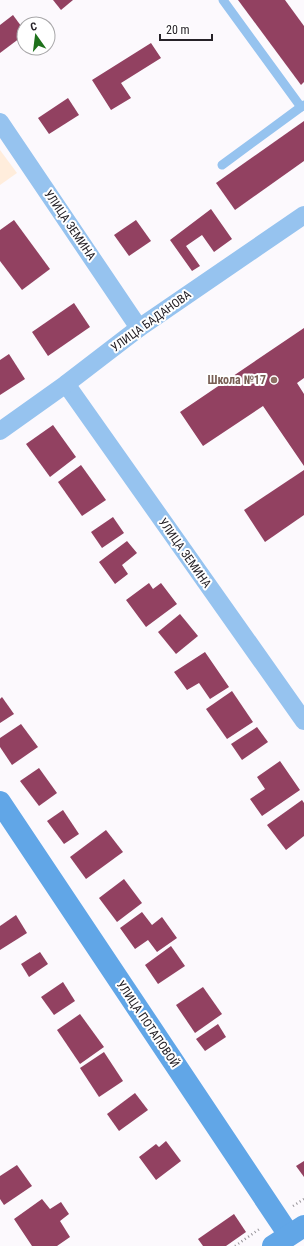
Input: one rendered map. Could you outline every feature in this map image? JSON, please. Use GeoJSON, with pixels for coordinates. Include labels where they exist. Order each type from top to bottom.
{"type":"FeatureCollection","features":[{"type":"Feature","properties":{"kind":"main road","name":"УЛИЦА ПОТАПОВОЙ"},"geometry":{"type":"LineString","coordinates":[[0,802],[291,1238]]}},
{"type":"Feature","properties":{"kind":"street","name":"УЛИЦА ЗЕМИНА"},"geometry":{"type":"LineString","coordinates":[[0,122],[139,328]]}},
{"type":"Feature","properties":{"kind":"street","name":"УЛИЦА БАДАНОВА"},"geometry":{"type":"LineString","coordinates":[[0,431],[66,384],[139,328],[304,215]]}},
{"type":"Feature","properties":{"kind":"street","name":"УЛИЦА ЗЕМИНА"},"geometry":{"type":"LineString","coordinates":[[66,384],[304,721]]}},
{"type":"Feature","properties":{"kind":"lane"},"geometry":{"type":"LineString","coordinates":[[222,166],[302,106],[223,0]]}},
{"type":"Feature","properties":{"kind":"shaded area"},"geometry":{"type":"Polygon","coordinates":[[[0,150],[17,173],[0,185],[0,150]]]}},
{"type":"Feature","properties":{"kind":"building"},"geometry":{"type":"Polygon","coordinates":[[[53,0],[73,0],[61,10],[53,0]]]}},
{"type":"Feature","properties":{"kind":"building"},"geometry":{"type":"Polygon","coordinates":[[[238,0],[285,0],[304,26],[304,82],[301,85],[238,0]]]}},
{"type":"Feature","properties":{"kind":"building"},"geometry":{"type":"Polygon","coordinates":[[[13,15],[16,19],[16,41],[0,53],[0,25],[13,15]]]}},
{"type":"Feature","properties":{"kind":"building"},"geometry":{"type":"Polygon","coordinates":[[[151,43],[161,58],[121,83],[131,98],[111,110],[92,80],[151,43]]]}},
{"type":"Feature","properties":{"kind":"building"},"geometry":{"type":"Polygon","coordinates":[[[68,98],[79,115],[49,134],[38,118],[68,98]]]}},
{"type":"Feature","properties":{"kind":"building"},"geometry":{"type":"Polygon","coordinates":[[[304,121],[304,161],[235,210],[216,183],[304,121]]]}},
{"type":"Feature","properties":{"kind":"building"},"geometry":{"type":"Polygon","coordinates":[[[211,209],[232,239],[214,252],[202,235],[186,246],[200,266],[192,271],[170,240],[211,209]]]}},
{"type":"Feature","properties":{"kind":"building"},"geometry":{"type":"Polygon","coordinates":[[[14,220],[50,269],[22,290],[0,261],[0,230],[14,220]]]}},
{"type":"Feature","properties":{"kind":"building"},"geometry":{"type":"Polygon","coordinates":[[[136,220],[151,241],[129,256],[114,235],[136,220]]]}},
{"type":"Feature","properties":{"kind":"building"},"geometry":{"type":"Polygon","coordinates":[[[74,303],[90,327],[48,356],[32,332],[74,303]]]}},
{"type":"Feature","properties":{"kind":"building"},"geometry":{"type":"Polygon","coordinates":[[[304,328],[304,378],[297,383],[304,394],[304,466],[263,406],[203,446],[180,412],[304,328]]]}},
{"type":"Feature","properties":{"kind":"building"},"geometry":{"type":"Polygon","coordinates":[[[9,354],[25,379],[0,395],[0,360],[9,354]]]}},
{"type":"Feature","properties":{"kind":"building"},"geometry":{"type":"Polygon","coordinates":[[[53,425],[76,457],[50,477],[26,444],[53,425]]]}},
{"type":"Feature","properties":{"kind":"building"},"geometry":{"type":"Polygon","coordinates":[[[81,465],[106,500],[82,516],[58,482],[81,465]]]}},
{"type":"Feature","properties":{"kind":"building"},"geometry":{"type":"Polygon","coordinates":[[[304,470],[304,515],[265,542],[244,510],[304,470]]]}},
{"type":"Feature","properties":{"kind":"building"},"geometry":{"type":"Polygon","coordinates":[[[113,517],[124,533],[102,548],[91,532],[113,517]]]}},
{"type":"Feature","properties":{"kind":"building"},"geometry":{"type":"Polygon","coordinates":[[[127,541],[137,553],[122,565],[128,574],[115,584],[99,562],[127,541]]]}},
{"type":"Feature","properties":{"kind":"building"},"geometry":{"type":"Polygon","coordinates":[[[149,583],[153,589],[161,583],[177,604],[146,627],[126,600],[149,583]]]}},
{"type":"Feature","properties":{"kind":"building"},"geometry":{"type":"Polygon","coordinates":[[[180,614],[198,636],[176,654],[158,632],[180,614]]]}},
{"type":"Feature","properties":{"kind":"building"},"geometry":{"type":"Polygon","coordinates":[[[205,652],[229,687],[210,699],[199,683],[187,690],[174,672],[205,652]]]}},
{"type":"Feature","properties":{"kind":"building"},"geometry":{"type":"Polygon","coordinates":[[[232,691],[253,722],[227,739],[206,709],[232,691]]]}},
{"type":"Feature","properties":{"kind":"building"},"geometry":{"type":"Polygon","coordinates":[[[2,697],[14,714],[0,723],[0,699],[2,697]]]}},
{"type":"Feature","properties":{"kind":"building"},"geometry":{"type":"Polygon","coordinates":[[[21,724],[38,747],[12,765],[0,747],[0,738],[21,724]]]}},
{"type":"Feature","properties":{"kind":"building"},"geometry":{"type":"Polygon","coordinates":[[[257,727],[268,742],[242,760],[231,744],[257,727]]]}},
{"type":"Feature","properties":{"kind":"building"},"geometry":{"type":"Polygon","coordinates":[[[280,761],[300,790],[262,816],[250,799],[265,789],[257,777],[280,761]]]}},
{"type":"Feature","properties":{"kind":"building"},"geometry":{"type":"Polygon","coordinates":[[[39,768],[57,793],[39,806],[20,781],[39,768]]]}},
{"type":"Feature","properties":{"kind":"building"},"geometry":{"type":"Polygon","coordinates":[[[302,800],[304,803],[304,836],[286,850],[267,825],[302,800]]]}},
{"type":"Feature","properties":{"kind":"building"},"geometry":{"type":"Polygon","coordinates":[[[63,810],[79,834],[64,844],[47,821],[63,810]]]}},
{"type":"Feature","properties":{"kind":"building"},"geometry":{"type":"Polygon","coordinates":[[[106,830],[123,852],[86,879],[70,857],[106,830]]]}},
{"type":"Feature","properties":{"kind":"building"},"geometry":{"type":"Polygon","coordinates":[[[124,879],[142,903],[117,922],[99,898],[124,879]]]}},
{"type":"Feature","properties":{"kind":"building"},"geometry":{"type":"Polygon","coordinates":[[[142,912],[152,925],[162,917],[177,938],[157,952],[148,940],[135,949],[120,928],[142,912]]]}},
{"type":"Feature","properties":{"kind":"building"},"geometry":{"type":"Polygon","coordinates":[[[16,915],[27,933],[0,950],[0,926],[16,915]]]}},
{"type":"Feature","properties":{"kind":"building"},"geometry":{"type":"Polygon","coordinates":[[[171,946],[185,966],[158,984],[145,965],[171,946]]]}},
{"type":"Feature","properties":{"kind":"building"},"geometry":{"type":"Polygon","coordinates":[[[40,952],[48,964],[29,977],[21,964],[40,952]]]}},
{"type":"Feature","properties":{"kind":"building"},"geometry":{"type":"Polygon","coordinates":[[[63,982],[75,1001],[54,1015],[41,997],[63,982]]]}},
{"type":"Feature","properties":{"kind":"building"},"geometry":{"type":"Polygon","coordinates":[[[203,987],[222,1014],[195,1033],[176,1005],[203,987]]]}},
{"type":"Feature","properties":{"kind":"building"},"geometry":{"type":"Polygon","coordinates":[[[80,1014],[104,1047],[80,1064],[57,1030],[80,1014]]]}},
{"type":"Feature","properties":{"kind":"building"},"geometry":{"type":"Polygon","coordinates":[[[218,1024],[226,1037],[205,1051],[196,1039],[218,1024]]]}},
{"type":"Feature","properties":{"kind":"building"},"geometry":{"type":"Polygon","coordinates":[[[104,1052],[123,1081],[99,1097],[80,1068],[104,1052]]]}},
{"type":"Feature","properties":{"kind":"building"},"geometry":{"type":"Polygon","coordinates":[[[135,1093],[148,1110],[119,1131],[107,1114],[135,1093]]]}},
{"type":"Feature","properties":{"kind":"building"},"geometry":{"type":"Polygon","coordinates":[[[166,1141],[181,1161],[156,1180],[139,1157],[156,1144],[159,1147],[166,1141]]]}},
{"type":"Feature","properties":{"kind":"building"},"geometry":{"type":"Polygon","coordinates":[[[304,1161],[304,1177],[296,1166],[304,1161]]]}},
{"type":"Feature","properties":{"kind":"building"},"geometry":{"type":"Polygon","coordinates":[[[17,1165],[32,1186],[4,1205],[0,1199],[0,1176],[17,1165]]]}},
{"type":"Feature","properties":{"kind":"building"},"geometry":{"type":"Polygon","coordinates":[[[42,1199],[50,1209],[61,1202],[69,1214],[60,1221],[70,1237],[57,1246],[32,1246],[14,1219],[42,1199]]]}},
{"type":"Feature","properties":{"kind":"building"},"geometry":{"type":"Polygon","coordinates":[[[234,1214],[246,1232],[226,1246],[203,1246],[198,1239],[234,1214]]]}},
{"type":"Feature","properties":{"kind":"place","name":"Школа №17"},"geometry":{"type":"Point","coordinates":[274,380]}}]}
